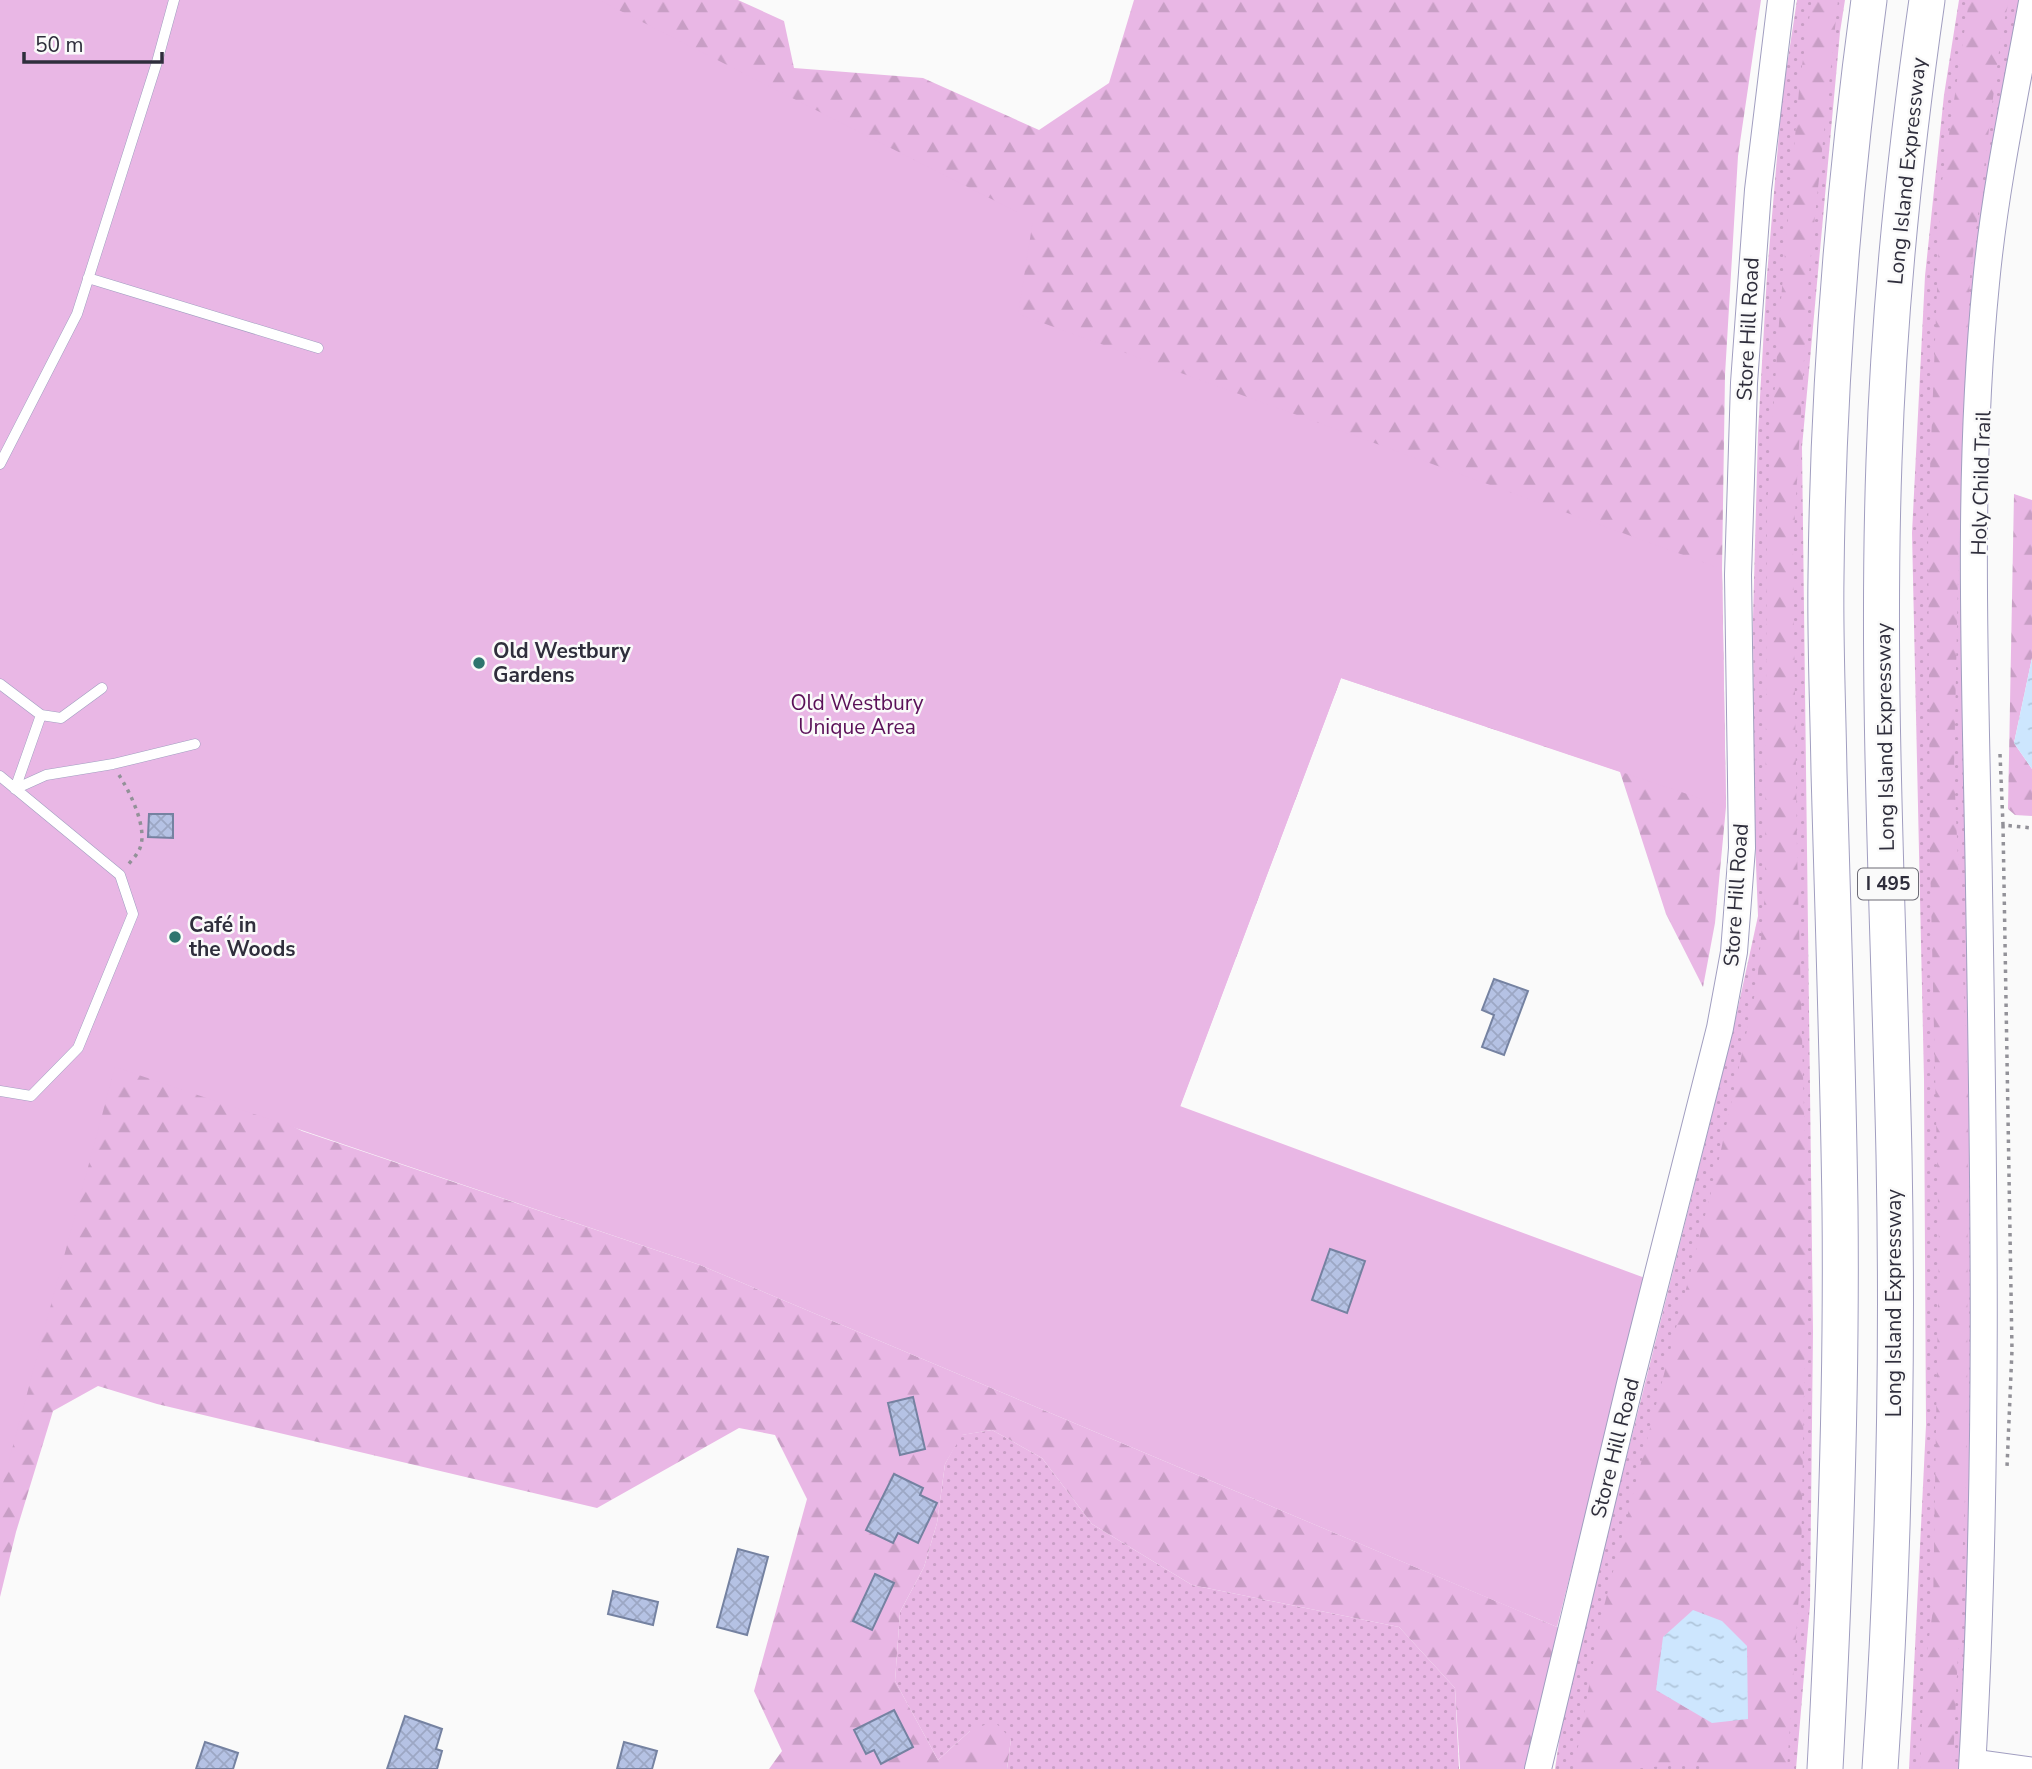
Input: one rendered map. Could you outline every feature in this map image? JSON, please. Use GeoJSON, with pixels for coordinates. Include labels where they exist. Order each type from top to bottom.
{"type":"FeatureCollection","features":[{"type":"Feature","properties":{"kind":"highway","name":"I 495"},"geometry":{"type":"LineString","coordinates":[[1825,1769],[1834,1601],[1840,1290],[1826,645],[1829,447],[1843,224],[1853,117],[1869,0]]}},
{"type":"Feature","properties":{"kind":"highway","name":"Long Island Expressway"},"geometry":{"type":"LineString","coordinates":[[1881,1769],[1892,1504],[1895,1292],[1882,660],[1884,460],[1902,196],[1927,0]]}},
{"type":"Feature","properties":{"kind":"main road","name":"Store Hill Road"},"geometry":{"type":"LineString","coordinates":[[1538,1769],[1623,1410],[1720,1028],[1734,952],[1742,849],[1738,575],[1744,383],[1758,190],[1781,0]]}},
{"type":"Feature","properties":{"kind":"main road"},"geometry":{"type":"LineString","coordinates":[[1973,1764],[1983,1492],[1984,1358],[1984,1154],[1974,643],[1975,496],[1986,283],[2004,154],[2032,2]]}},
{"type":"Feature","properties":{"kind":"street"},"geometry":{"type":"LineString","coordinates":[[1973,1764],[2032,1767]]}},
{"type":"Feature","properties":{"kind":"lane"},"geometry":{"type":"LineString","coordinates":[[0,464],[77,314],[174,0]]}},
{"type":"Feature","properties":{"kind":"lane"},"geometry":{"type":"LineString","coordinates":[[88,278],[318,348]]}},
{"type":"Feature","properties":{"kind":"lane"},"geometry":{"type":"LineString","coordinates":[[0,684],[41,715],[61,718],[102,688]]}},
{"type":"Feature","properties":{"kind":"lane"},"geometry":{"type":"LineString","coordinates":[[15,789],[41,715]]}},
{"type":"Feature","properties":{"kind":"lane"},"geometry":{"type":"LineString","coordinates":[[15,789],[46,775],[113,764],[195,744]]}},
{"type":"Feature","properties":{"kind":"lane"},"geometry":{"type":"LineString","coordinates":[[0,776],[120,875],[133,914],[78,1048],[31,1096],[0,1091]]}},
{"type":"Feature","properties":{"kind":"path"},"geometry":{"type":"LineString","coordinates":[[2000,742],[2003,825],[2032,828]]}},
{"type":"Feature","properties":{"kind":"path"},"geometry":{"type":"LineString","coordinates":[[113,764],[131,793],[140,824],[140,848],[120,875]]}},
{"type":"Feature","properties":{"kind":"green space","name":"Old Westbury Gardens"},"geometry":{"type":"Polygon","coordinates":[[[0,0],[599,0],[1033,220],[1018,314],[1722,569],[1726,807],[1341,678],[1180,1106],[1645,1278],[1557,1627],[700,1265],[115,1067],[0,1494],[0,0]]]}},
{"type":"Feature","properties":{"kind":"green space","name":"Old Westbury Unique Area"},"geometry":{"type":"Polygon","coordinates":[[[267,0],[738,0],[784,21],[794,68],[923,78],[1039,130],[1109,83],[1134,0],[1761,0],[1738,156],[1725,375],[1722,569],[1726,807],[1715,923],[1703,987],[1666,914],[1620,772],[1341,678],[1180,1107],[267,0]]]}},
{"type":"Feature","properties":{"kind":"green space"},"geometry":{"type":"Polygon","coordinates":[[[1797,0],[1845,0],[1802,447],[1813,1331],[1810,1605],[1796,1769],[1555,1769],[1564,1708],[1732,1035],[1758,916],[1754,814],[1753,619],[1758,432],[1767,275],[1782,98],[1797,0]]]}},
{"type":"Feature","properties":{"kind":"green space"},"geometry":{"type":"Polygon","coordinates":[[[1812,0],[1838,0],[1809,273],[1793,549],[1797,851],[1807,1222],[1801,1564],[1787,1769],[1708,1769],[1692,1763],[1633,1769],[1574,1769],[1602,1614],[1716,1173],[1757,984],[1765,893],[1767,507],[1779,323],[1800,79],[1812,0]],[[1663,1637],[1656,1690],[1712,1723],[1663,1637]]]}},
{"type":"Feature","properties":{"kind":"green space"},"geometry":{"type":"Polygon","coordinates":[[[1959,0],[2024,0],[1972,329],[1977,1326],[1962,1769],[1909,1769],[1926,1425],[1924,1079],[1912,533],[1925,276],[1944,95],[1959,0]]]}},
{"type":"Feature","properties":{"kind":"green space"},"geometry":{"type":"Polygon","coordinates":[[[1969,0],[2009,0],[2001,36],[1970,277],[1960,481],[1954,770],[1968,1089],[1967,1453],[1953,1769],[1920,1769],[1924,1672],[1933,1610],[1939,1245],[1930,857],[1928,521],[1941,188],[1969,0]]]}},
{"type":"Feature","properties":{"kind":"green space"},"geometry":{"type":"Polygon","coordinates":[[[2014,494],[2032,500],[2032,658],[2014,743],[2032,769],[2032,816],[2015,815],[2008,809],[2014,494]]]}},
{"type":"Feature","properties":{"kind":"green space"},"geometry":{"type":"Polygon","coordinates":[[[117,1037],[302,1131],[700,1265],[1569,1632],[1538,1769],[1460,1769],[1455,1688],[1399,1627],[1192,1585],[1092,1524],[1042,1458],[992,1430],[962,1435],[945,1464],[937,1523],[924,1567],[900,1612],[895,1681],[938,1760],[970,1731],[994,1721],[1011,1739],[1007,1769],[769,1769],[782,1751],[754,1691],[807,1499],[775,1435],[739,1428],[597,1508],[157,1404],[98,1386],[53,1411],[16,1532],[0,1597],[0,1121],[117,1037]]]}},
{"type":"Feature","properties":{"kind":"green space"},"geometry":{"type":"Polygon","coordinates":[[[992,1430],[1042,1458],[1092,1524],[1192,1585],[1399,1627],[1455,1688],[1459,1769],[1007,1769],[1011,1739],[970,1731],[938,1760],[895,1681],[900,1612],[924,1567],[937,1523],[945,1464],[961,1435],[992,1430]]]}},
{"type":"Feature","properties":{"kind":"water"},"geometry":{"type":"Polygon","coordinates":[[[2032,658],[2032,769],[2014,743],[2032,658]]]}},
{"type":"Feature","properties":{"kind":"water"},"geometry":{"type":"Polygon","coordinates":[[[1693,1610],[1722,1621],[1747,1646],[1748,1719],[1712,1723],[1656,1690],[1663,1637],[1693,1610]]]}},
{"type":"Feature","properties":{"kind":"building"},"geometry":{"type":"Polygon","coordinates":[[[149,814],[173,814],[173,838],[148,837],[149,814]]]}},
{"type":"Feature","properties":{"kind":"building"},"geometry":{"type":"Polygon","coordinates":[[[1494,979],[1528,991],[1504,1055],[1482,1047],[1494,1015],[1482,1010],[1494,979]]]}},
{"type":"Feature","properties":{"kind":"building"},"geometry":{"type":"Polygon","coordinates":[[[1330,1249],[1365,1261],[1347,1313],[1312,1300],[1330,1249]]]}},
{"type":"Feature","properties":{"kind":"building"},"geometry":{"type":"Polygon","coordinates":[[[913,1397],[925,1449],[900,1455],[888,1403],[913,1397]]]}},
{"type":"Feature","properties":{"kind":"building"},"geometry":{"type":"Polygon","coordinates":[[[894,1474],[923,1488],[920,1495],[937,1503],[918,1543],[898,1533],[893,1543],[866,1530],[894,1474]]]}},
{"type":"Feature","properties":{"kind":"building"},"geometry":{"type":"Polygon","coordinates":[[[738,1549],[768,1557],[747,1635],[717,1627],[738,1549]]]}},
{"type":"Feature","properties":{"kind":"building"},"geometry":{"type":"Polygon","coordinates":[[[875,1574],[894,1583],[872,1630],[853,1621],[875,1574]]]}},
{"type":"Feature","properties":{"kind":"building"},"geometry":{"type":"Polygon","coordinates":[[[613,1591],[658,1602],[653,1625],[608,1614],[613,1591]]]}},
{"type":"Feature","properties":{"kind":"building"},"geometry":{"type":"Polygon","coordinates":[[[894,1710],[913,1747],[881,1764],[874,1750],[866,1754],[854,1730],[894,1710]]]}},
{"type":"Feature","properties":{"kind":"building"},"geometry":{"type":"Polygon","coordinates":[[[405,1716],[442,1729],[436,1749],[442,1751],[437,1769],[387,1769],[405,1716]]]}},
{"type":"Feature","properties":{"kind":"building"},"geometry":{"type":"Polygon","coordinates":[[[205,1742],[238,1753],[233,1769],[196,1769],[205,1742]]]}},
{"type":"Feature","properties":{"kind":"building"},"geometry":{"type":"Polygon","coordinates":[[[624,1742],[657,1751],[652,1769],[617,1769],[624,1742]]]}},
{"type":"Feature","properties":{"kind":"place","name":"Old Westbury Gardens"},"geometry":{"type":"Point","coordinates":[479,663]}},
{"type":"Feature","properties":{"kind":"place","name":"Café in the Woods"},"geometry":{"type":"Point","coordinates":[175,937]}}]}
